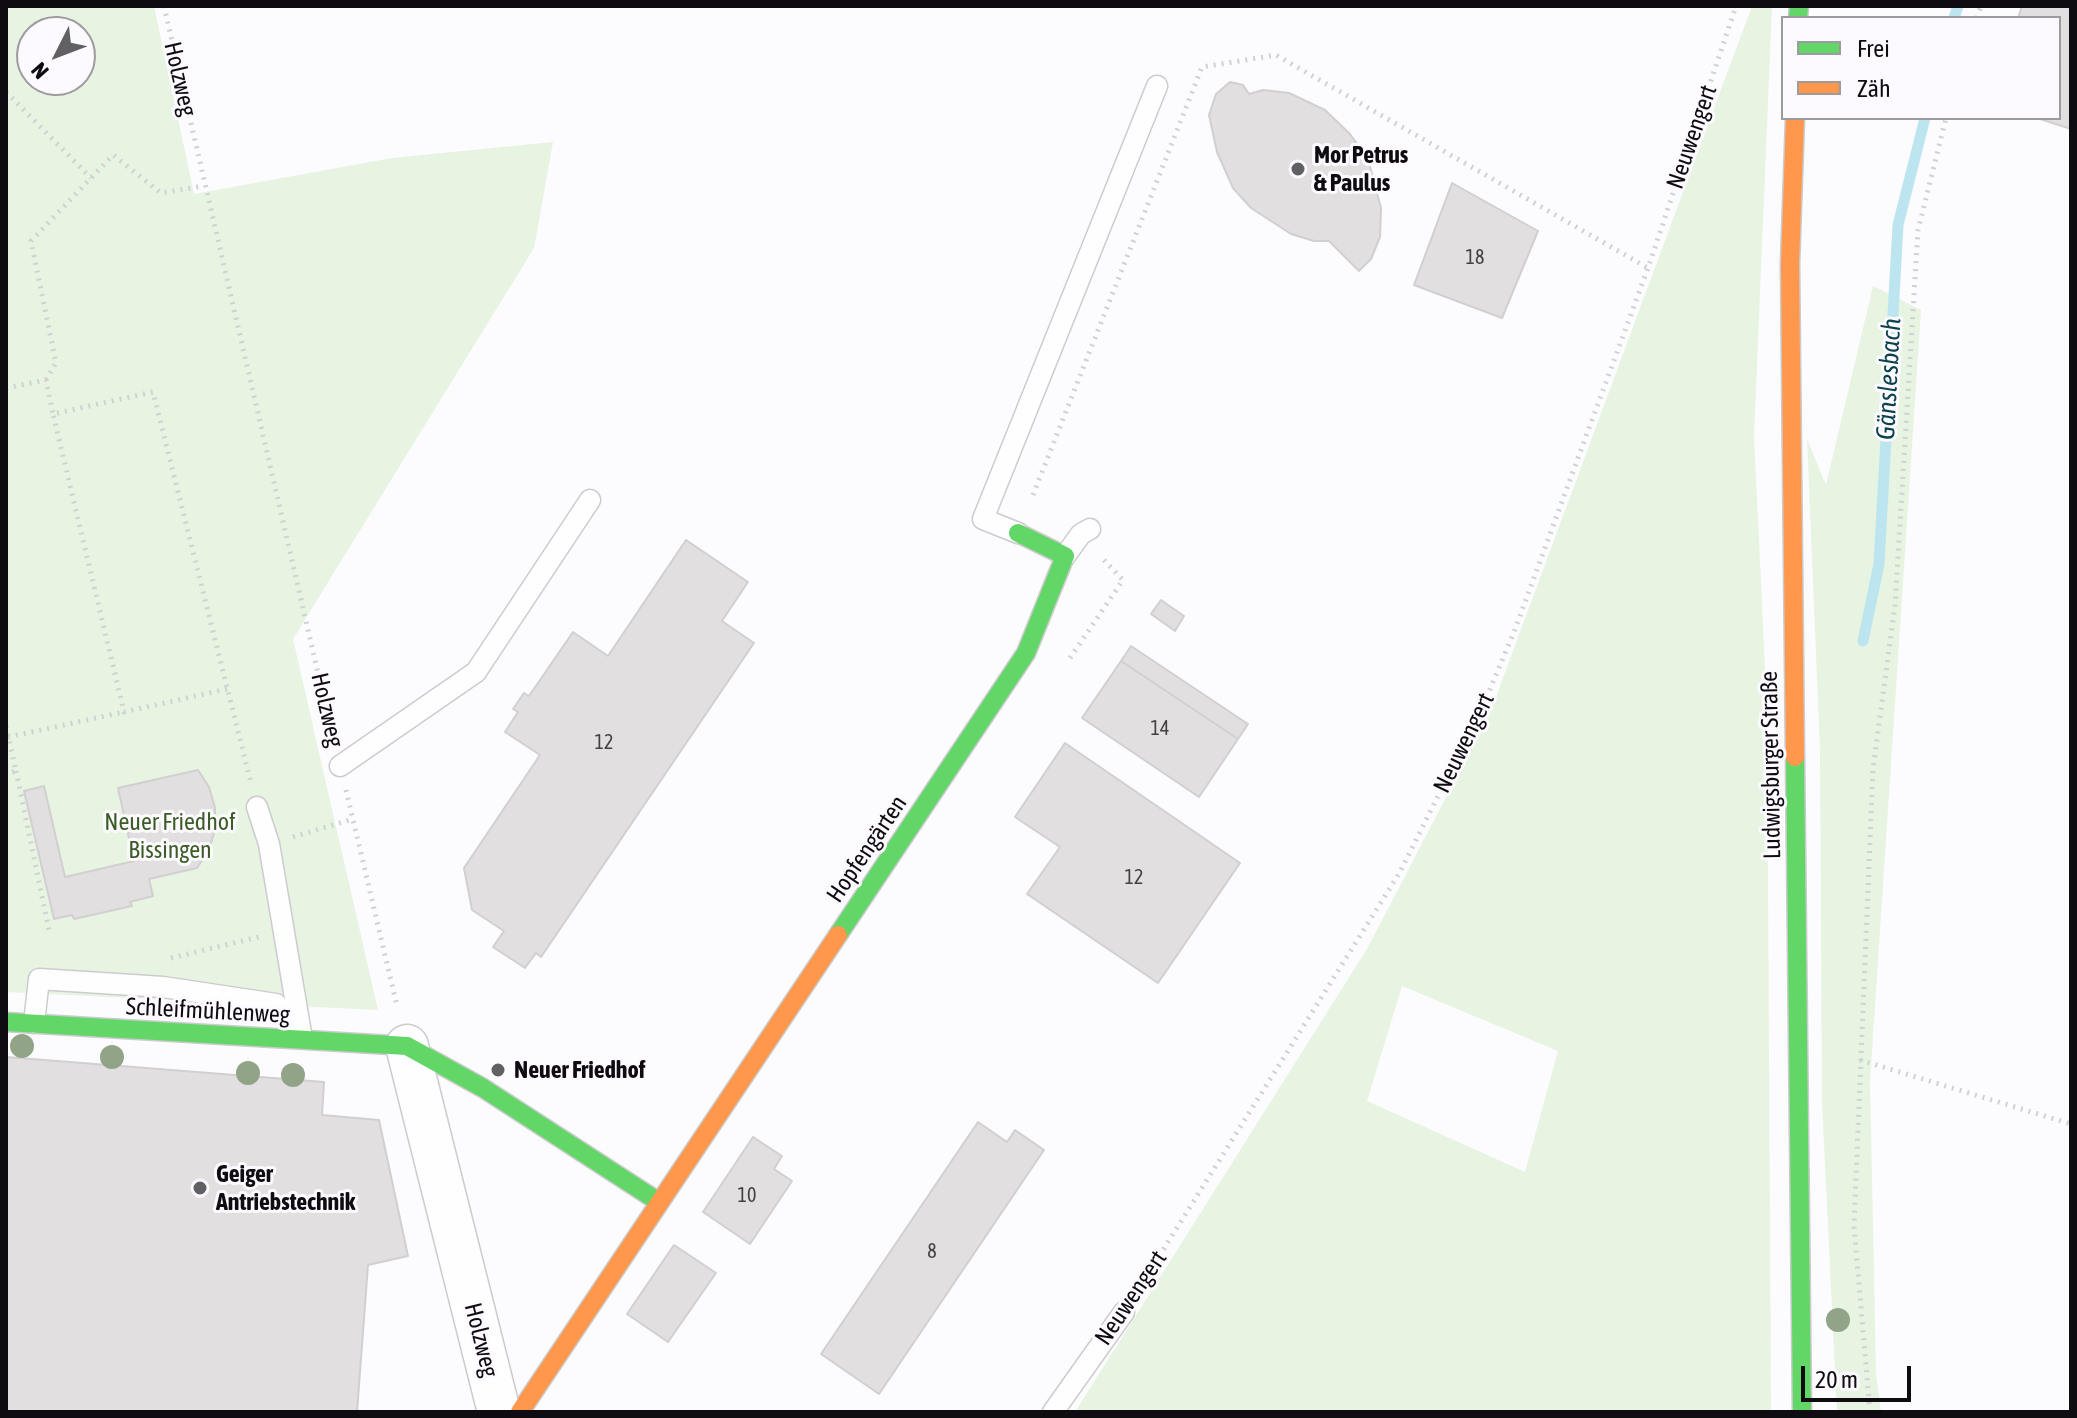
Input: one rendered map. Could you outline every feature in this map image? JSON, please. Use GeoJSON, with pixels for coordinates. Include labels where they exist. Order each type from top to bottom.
{"type":"FeatureCollection","features":[{"type":"Feature","properties":{"kind":"street","name":"Ludwigsburger Straße"},"geometry":{"type":"LineString","coordinates":[[1795,120],[1790,264],[1802,1412]]}},
{"type":"Feature","properties":{"kind":"street"},"geometry":{"type":"LineString","coordinates":[[1018,533],[1065,556]]}},
{"type":"Feature","properties":{"kind":"street","name":"Hopfengärten"},"geometry":{"type":"LineString","coordinates":[[520,1412],[1026,653],[1065,556]]}},
{"type":"Feature","properties":{"kind":"street","name":"Schleifmühlenweg"},"geometry":{"type":"LineString","coordinates":[[6,1022],[407,1046]]}},
{"type":"Feature","properties":{"kind":"street"},"geometry":{"type":"LineString","coordinates":[[407,1046],[483,1088],[659,1202]]}},
{"type":"Feature","properties":{"kind":"street","name":"Holzweg"},"geometry":{"type":"LineString","coordinates":[[407,1046],[499,1412]]}},
{"type":"Feature","properties":{"kind":"lane"},"geometry":{"type":"LineString","coordinates":[[1018,533],[983,519],[1157,86]]}},
{"type":"Feature","properties":{"kind":"lane"},"geometry":{"type":"LineString","coordinates":[[340,766],[476,672],[590,500]]}},
{"type":"Feature","properties":{"kind":"lane"},"geometry":{"type":"LineString","coordinates":[[1065,556],[1081,534],[1090,529]]}},
{"type":"Feature","properties":{"kind":"lane"},"geometry":{"type":"LineString","coordinates":[[257,807],[269,844],[303,1041]]}},
{"type":"Feature","properties":{"kind":"lane"},"geometry":{"type":"LineString","coordinates":[[34,1023],[39,979],[163,987],[276,1004],[303,1041]]}},
{"type":"Feature","properties":{"kind":"lane","name":"Neuwengert"},"geometry":{"type":"LineString","coordinates":[[1053,1412],[1124,1312]]}},
{"type":"Feature","properties":{"kind":"path","name":"Holzweg"},"geometry":{"type":"LineString","coordinates":[[164,6],[407,1046]]}},
{"type":"Feature","properties":{"kind":"path","name":"Neuwengert"},"geometry":{"type":"LineString","coordinates":[[1124,1312],[1346,963],[1407,859],[1483,706],[1514,632],[1648,268],[1736,6]]}},
{"type":"Feature","properties":{"kind":"path"},"geometry":{"type":"LineString","coordinates":[[1018,533],[1202,67],[1276,55],[1648,268]]}},
{"type":"Feature","properties":{"kind":"path"},"geometry":{"type":"LineString","coordinates":[[6,92],[91,178]]}},
{"type":"Feature","properties":{"kind":"path"},"geometry":{"type":"LineString","coordinates":[[1870,1412],[1854,1226],[1873,769],[1895,605],[1918,230],[1946,120]]}},
{"type":"Feature","properties":{"kind":"path"},"geometry":{"type":"LineString","coordinates":[[124,712],[46,380],[56,363],[31,241],[113,155],[161,193],[204,186]]}},
{"type":"Feature","properties":{"kind":"path"},"geometry":{"type":"LineString","coordinates":[[6,388],[46,380]]}},
{"type":"Feature","properties":{"kind":"path"},"geometry":{"type":"LineString","coordinates":[[53,414],[153,392],[257,807]]}},
{"type":"Feature","properties":{"kind":"path"},"geometry":{"type":"LineString","coordinates":[[8,737],[227,689]]}},
{"type":"Feature","properties":{"kind":"path"},"geometry":{"type":"LineString","coordinates":[[6,726],[49,930]]}},
{"type":"Feature","properties":{"kind":"path"},"geometry":{"type":"LineString","coordinates":[[6,774],[16,771]]}},
{"type":"Feature","properties":{"kind":"path"},"geometry":{"type":"LineString","coordinates":[[269,844],[353,819]]}},
{"type":"Feature","properties":{"kind":"path"},"geometry":{"type":"LineString","coordinates":[[1860,1060],[2071,1124]]}},
{"type":"Feature","properties":{"kind":"green space","name":"Neuer Friedhof Bissingen"},"geometry":{"type":"Polygon","coordinates":[[[6,6],[154,6],[194,194],[392,158],[553,142],[534,248],[293,639],[378,1010],[6,992],[6,6]]]}},
{"type":"Feature","properties":{"kind":"green space"},"geometry":{"type":"Polygon","coordinates":[[[1752,6],[1772,6],[1754,436],[1767,710],[1771,1412],[1075,1412],[1367,949],[1490,713],[1752,6]],[[1402,986],[1367,1101],[1525,1172],[1558,1051],[1402,986]]]}},
{"type":"Feature","properties":{"kind":"green space"},"geometry":{"type":"Polygon","coordinates":[[[1873,286],[1921,310],[1870,1081],[1876,1373],[1881,1412],[1837,1412],[1822,1102],[1820,749],[1807,439],[1826,485],[1873,286]]]}},
{"type":"Feature","properties":{"kind":"building"},"geometry":{"type":"Polygon","coordinates":[[[2022,6],[2071,6],[2071,129],[2043,120],[2061,120],[2061,16],[2019,16],[2022,6]]]}},
{"type":"Feature","properties":{"kind":"building","name":"Mor Petrus & Paulus"},"geometry":{"type":"Polygon","coordinates":[[[1230,82],[1243,85],[1249,94],[1263,90],[1289,93],[1325,110],[1350,134],[1368,159],[1381,208],[1380,237],[1371,259],[1359,271],[1329,241],[1314,241],[1291,234],[1251,208],[1233,188],[1217,152],[1209,115],[1216,94],[1230,82]]]}},
{"type":"Feature","properties":{"kind":"building"},"geometry":{"type":"Polygon","coordinates":[[[1452,183],[1538,231],[1502,318],[1414,285],[1452,183]]]}},
{"type":"Feature","properties":{"kind":"building"},"geometry":{"type":"Polygon","coordinates":[[[686,540],[748,582],[722,621],[754,643],[541,957],[536,953],[525,968],[493,947],[504,931],[472,910],[464,868],[540,755],[505,732],[518,712],[513,709],[524,693],[529,696],[573,632],[608,656],[686,540]]]}},
{"type":"Feature","properties":{"kind":"building"},"geometry":{"type":"Polygon","coordinates":[[[1161,600],[1184,616],[1175,631],[1151,614],[1161,600]]]}},
{"type":"Feature","properties":{"kind":"building"},"geometry":{"type":"Polygon","coordinates":[[[1131,646],[1248,724],[1238,739],[1121,661],[1131,646]]]}},
{"type":"Feature","properties":{"kind":"building"},"geometry":{"type":"Polygon","coordinates":[[[1121,661],[1238,739],[1199,797],[1082,718],[1121,661]]]}},
{"type":"Feature","properties":{"kind":"building"},"geometry":{"type":"Polygon","coordinates":[[[1065,743],[1240,863],[1158,983],[1027,894],[1060,847],[1015,817],[1065,743]]]}},
{"type":"Feature","properties":{"kind":"building"},"geometry":{"type":"Polygon","coordinates":[[[198,770],[209,787],[215,808],[215,830],[209,850],[197,868],[149,879],[153,896],[130,902],[132,906],[74,919],[72,915],[54,919],[24,791],[44,786],[65,877],[134,861],[118,788],[198,770]]]}},
{"type":"Feature","properties":{"kind":"building","name":"Geiger Antriebstechnik"},"geometry":{"type":"Polygon","coordinates":[[[6,1057],[324,1082],[322,1115],[379,1120],[408,1256],[368,1265],[357,1412],[6,1412],[6,1057]]]}},
{"type":"Feature","properties":{"kind":"building"},"geometry":{"type":"Polygon","coordinates":[[[978,1122],[1007,1142],[1015,1130],[1044,1150],[879,1394],[821,1354],[978,1122]]]}},
{"type":"Feature","properties":{"kind":"building"},"geometry":{"type":"Polygon","coordinates":[[[753,1137],[782,1156],[774,1169],[792,1181],[750,1244],[703,1212],[753,1137]]]}},
{"type":"Feature","properties":{"kind":"building"},"geometry":{"type":"Polygon","coordinates":[[[674,1245],[716,1273],[668,1342],[627,1314],[674,1245]]]}},
{"type":"Feature","properties":{"kind":"waterway","name":"Gänslesbach"},"geometry":{"type":"LineString","coordinates":[[1955,16],[1958,6]]}},
{"type":"Feature","properties":{"kind":"waterway","name":"Gänslesbach"},"geometry":{"type":"LineString","coordinates":[[1863,641],[1879,564],[1898,225],[1924,120]]}},
{"type":"Feature","properties":{"kind":"traffic: fast"},"geometry":{"type":"LineString","coordinates":[[1798,16],[1799,6]]}},
{"type":"Feature","properties":{"kind":"traffic: fast"},"geometry":{"type":"LineString","coordinates":[[838,935],[1026,653],[1065,556],[1018,533]]}},
{"type":"Feature","properties":{"kind":"traffic: fast"},"geometry":{"type":"LineString","coordinates":[[1795,757],[1802,1412]]}},
{"type":"Feature","properties":{"kind":"traffic: fast"},"geometry":{"type":"LineString","coordinates":[[6,1022],[407,1046],[483,1088],[659,1202]]}},
{"type":"Feature","properties":{"kind":"traffic: slow"},"geometry":{"type":"LineString","coordinates":[[1795,120],[1790,264],[1795,757]]}},
{"type":"Feature","properties":{"kind":"traffic: slow"},"geometry":{"type":"LineString","coordinates":[[520,1412],[838,935]]}},
{"type":"Feature","properties":{"kind":"place","name":"Mor Petrus & Paulus"},"geometry":{"type":"Point","coordinates":[1298,169]}},
{"type":"Feature","properties":{"kind":"place","name":"Neuer Friedhof"},"geometry":{"type":"Point","coordinates":[498,1070]}},
{"type":"Feature","properties":{"kind":"place","name":"Geiger Antriebstechnik"},"geometry":{"type":"Point","coordinates":[200,1188]}}]}
